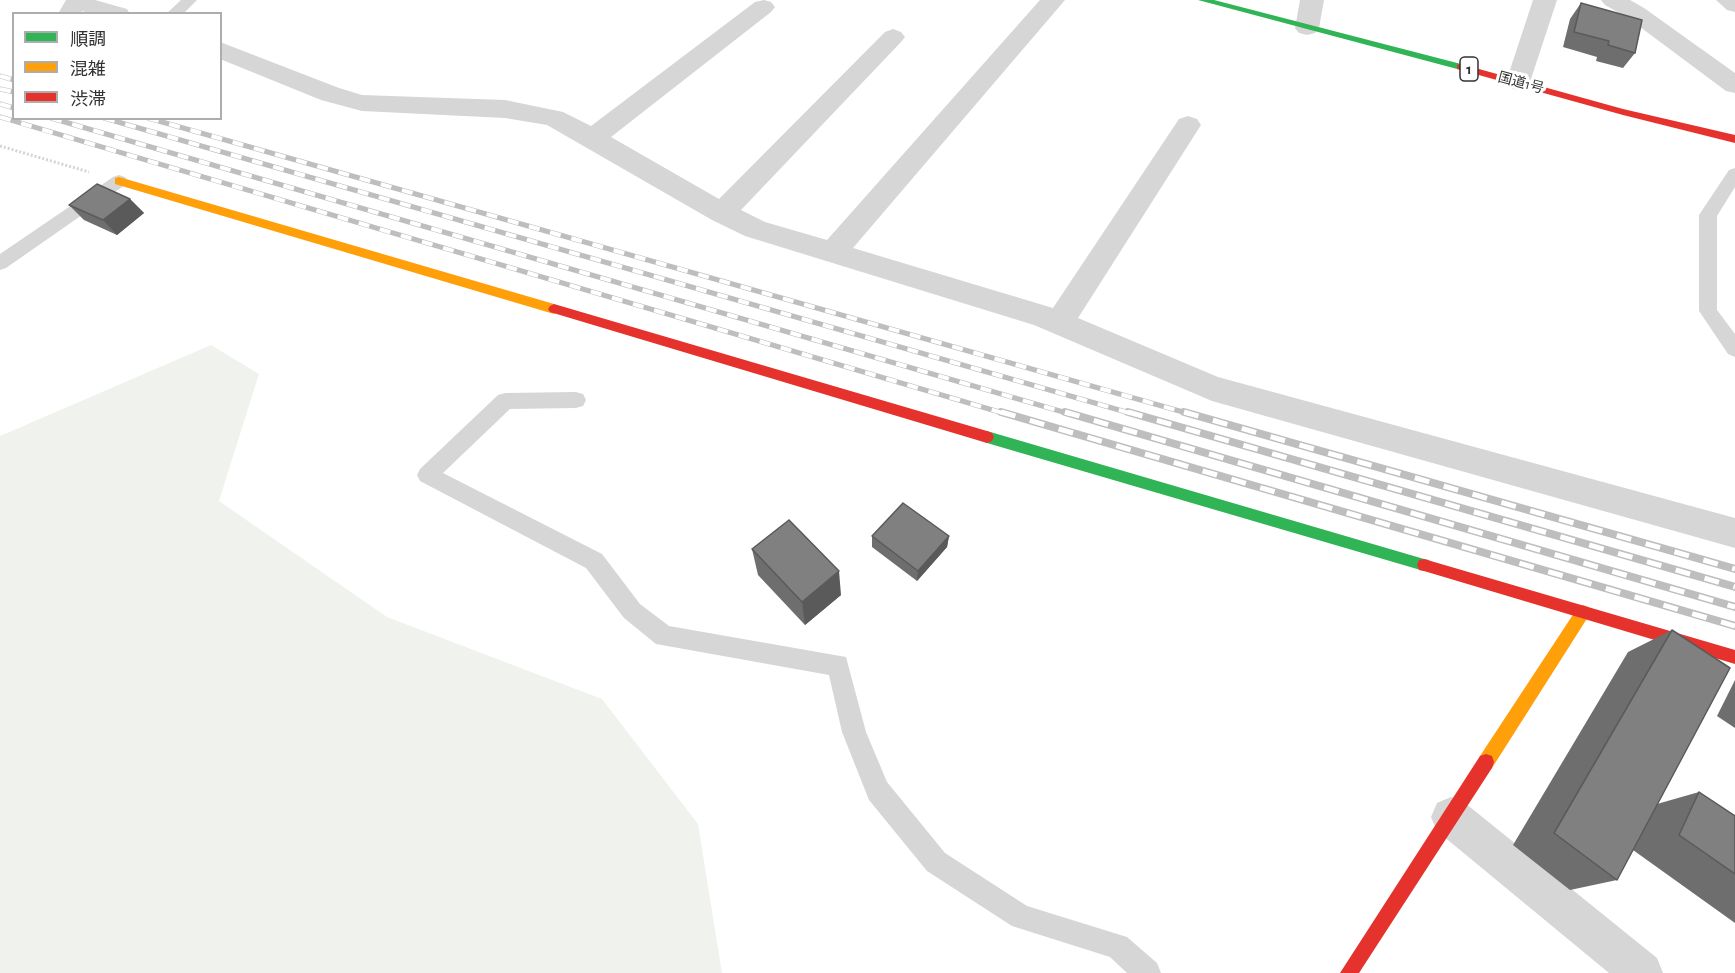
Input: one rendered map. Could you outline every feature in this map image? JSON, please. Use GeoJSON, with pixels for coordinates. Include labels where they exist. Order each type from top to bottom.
{"type":"FeatureCollection","features":[{"type":"Feature","properties":{"kind":"main road","name":"国道1号"},"geometry":{"type":"LineString","coordinates":[[1203,0],[1518,82],[1623,112],[1735,139]]}},
{"type":"Feature","properties":{"kind":"main road"},"geometry":{"type":"LineString","coordinates":[[119,181],[1735,657]]}},
{"type":"Feature","properties":{"kind":"main road"},"geometry":{"type":"LineString","coordinates":[[1349,973],[1583,612]]}},
{"type":"Feature","properties":{"kind":"street"},"geometry":{"type":"LineString","coordinates":[[833,252],[1053,0]]}},
{"type":"Feature","properties":{"kind":"street"},"geometry":{"type":"LineString","coordinates":[[1307,28],[1312,0]]}},
{"type":"Feature","properties":{"kind":"street"},"geometry":{"type":"LineString","coordinates":[[1518,82],[1545,0]]}},
{"type":"Feature","properties":{"kind":"street"},"geometry":{"type":"LineString","coordinates":[[1613,0],[1636,13],[1701,63],[1735,85]]}},
{"type":"Feature","properties":{"kind":"street"},"geometry":{"type":"LineString","coordinates":[[1728,0],[1735,5]]}},
{"type":"Feature","properties":{"kind":"street"},"geometry":{"type":"LineString","coordinates":[[74,4],[110,12]]}},
{"type":"Feature","properties":{"kind":"street"},"geometry":{"type":"LineString","coordinates":[[593,138],[763,7]]}},
{"type":"Feature","properties":{"kind":"street"},"geometry":{"type":"LineString","coordinates":[[722,213],[893,37]]}},
{"type":"Feature","properties":{"kind":"street"},"geometry":{"type":"LineString","coordinates":[[222,51],[330,94],[362,103],[505,109],[555,118],[722,213],[755,229],[1043,316],[1212,388],[1735,533]]}},
{"type":"Feature","properties":{"kind":"street"},"geometry":{"type":"LineString","coordinates":[[1059,323],[1188,125]]}},
{"type":"Feature","properties":{"kind":"street"},"geometry":{"type":"LineString","coordinates":[[1451,817],[1642,973]]}},
{"type":"Feature","properties":{"kind":"lane"},"geometry":{"type":"LineString","coordinates":[[175,12],[189,0]]}},
{"type":"Feature","properties":{"kind":"lane"},"geometry":{"type":"LineString","coordinates":[[1735,174],[1708,215],[1708,311],[1735,349]]}},
{"type":"Feature","properties":{"kind":"lane"},"geometry":{"type":"LineString","coordinates":[[0,263],[119,181]]}},
{"type":"Feature","properties":{"kind":"lane"},"geometry":{"type":"LineString","coordinates":[[576,400],[505,401],[427,475],[594,561],[632,611],[664,636],[838,665],[854,732],[878,791],[936,862],[1021,917],[1118,946],[1148,973]]}},
{"type":"Feature","properties":{"kind":"path"},"geometry":{"type":"LineString","coordinates":[[0,146],[119,181]]}},
{"type":"Feature","properties":{"kind":"shaded area"},"geometry":{"type":"Polygon","coordinates":[[[211,345],[259,374],[219,501],[387,617],[602,699],[698,824],[722,973],[0,973],[0,436],[211,345]]]}},
{"type":"Feature","properties":{"kind":"building"},"geometry":{"type":"Polygon","coordinates":[[[1581,3],[1642,20],[1635,53],[1608,45],[1609,41],[1574,32],[1581,3]]]}},
{"type":"Feature","properties":{"kind":"building"},"geometry":{"type":"Polygon","coordinates":[[[97,184],[130,199],[103,220],[69,205],[97,184]]]}},
{"type":"Feature","properties":{"kind":"building"},"geometry":{"type":"Polygon","coordinates":[[[903,503],[949,536],[918,571],[872,536],[903,503]]]}},
{"type":"Feature","properties":{"kind":"building"},"geometry":{"type":"Polygon","coordinates":[[[789,520],[839,571],[802,602],[752,549],[789,520]]]}},
{"type":"Feature","properties":{"kind":"building"},"geometry":{"type":"Polygon","coordinates":[[[1672,630],[1730,668],[1617,880],[1554,833],[1672,630]]]}},
{"type":"Feature","properties":{"kind":"building"},"geometry":{"type":"Polygon","coordinates":[[[1699,792],[1735,816],[1735,874],[1679,835],[1699,792]]]}},
{"type":"Feature","properties":{"kind":"railway"},"geometry":{"type":"LineString","coordinates":[[0,76],[12,79]]}},
{"type":"Feature","properties":{"kind":"railway"},"geometry":{"type":"LineString","coordinates":[[0,89],[12,92]]}},
{"type":"Feature","properties":{"kind":"railway"},"geometry":{"type":"LineString","coordinates":[[0,104],[12,107]]}},
{"type":"Feature","properties":{"kind":"railway"},"geometry":{"type":"LineString","coordinates":[[0,117],[1006,414]]}},
{"type":"Feature","properties":{"kind":"railway"},"geometry":{"type":"LineString","coordinates":[[58,120],[1070,414]]}},
{"type":"Feature","properties":{"kind":"railway"},"geometry":{"type":"LineString","coordinates":[[111,120],[1133,414]]}},
{"type":"Feature","properties":{"kind":"railway"},"geometry":{"type":"LineString","coordinates":[[155,120],[1190,414]]}},
{"type":"Feature","properties":{"kind":"railway"},"geometry":{"type":"LineString","coordinates":[[1001,412],[1735,626]]}},
{"type":"Feature","properties":{"kind":"railway"},"geometry":{"type":"LineString","coordinates":[[1065,412],[1735,607]]}},
{"type":"Feature","properties":{"kind":"railway"},"geometry":{"type":"LineString","coordinates":[[1128,412],[1735,587]]}},
{"type":"Feature","properties":{"kind":"railway"},"geometry":{"type":"LineString","coordinates":[[1184,412],[1735,569]]}},
{"type":"Feature","properties":{"kind":"traffic: fast"},"geometry":{"type":"LineString","coordinates":[[1203,0],[1461,67]]}},
{"type":"Feature","properties":{"kind":"traffic: fast"},"geometry":{"type":"LineString","coordinates":[[987,437],[1424,565]]}},
{"type":"Feature","properties":{"kind":"traffic: slow"},"geometry":{"type":"LineString","coordinates":[[119,181],[554,309]]}},
{"type":"Feature","properties":{"kind":"traffic: slow"},"geometry":{"type":"LineString","coordinates":[[1486,762],[1583,612]]}},
{"type":"Feature","properties":{"kind":"traffic: jam"},"geometry":{"type":"LineString","coordinates":[[1461,67],[1623,112],[1735,139]]}},
{"type":"Feature","properties":{"kind":"traffic: jam"},"geometry":{"type":"LineString","coordinates":[[554,309],[987,437]]}},
{"type":"Feature","properties":{"kind":"traffic: jam"},"geometry":{"type":"LineString","coordinates":[[1424,565],[1735,657]]}},
{"type":"Feature","properties":{"kind":"traffic: jam"},"geometry":{"type":"LineString","coordinates":[[1349,973],[1486,762]]}}]}
